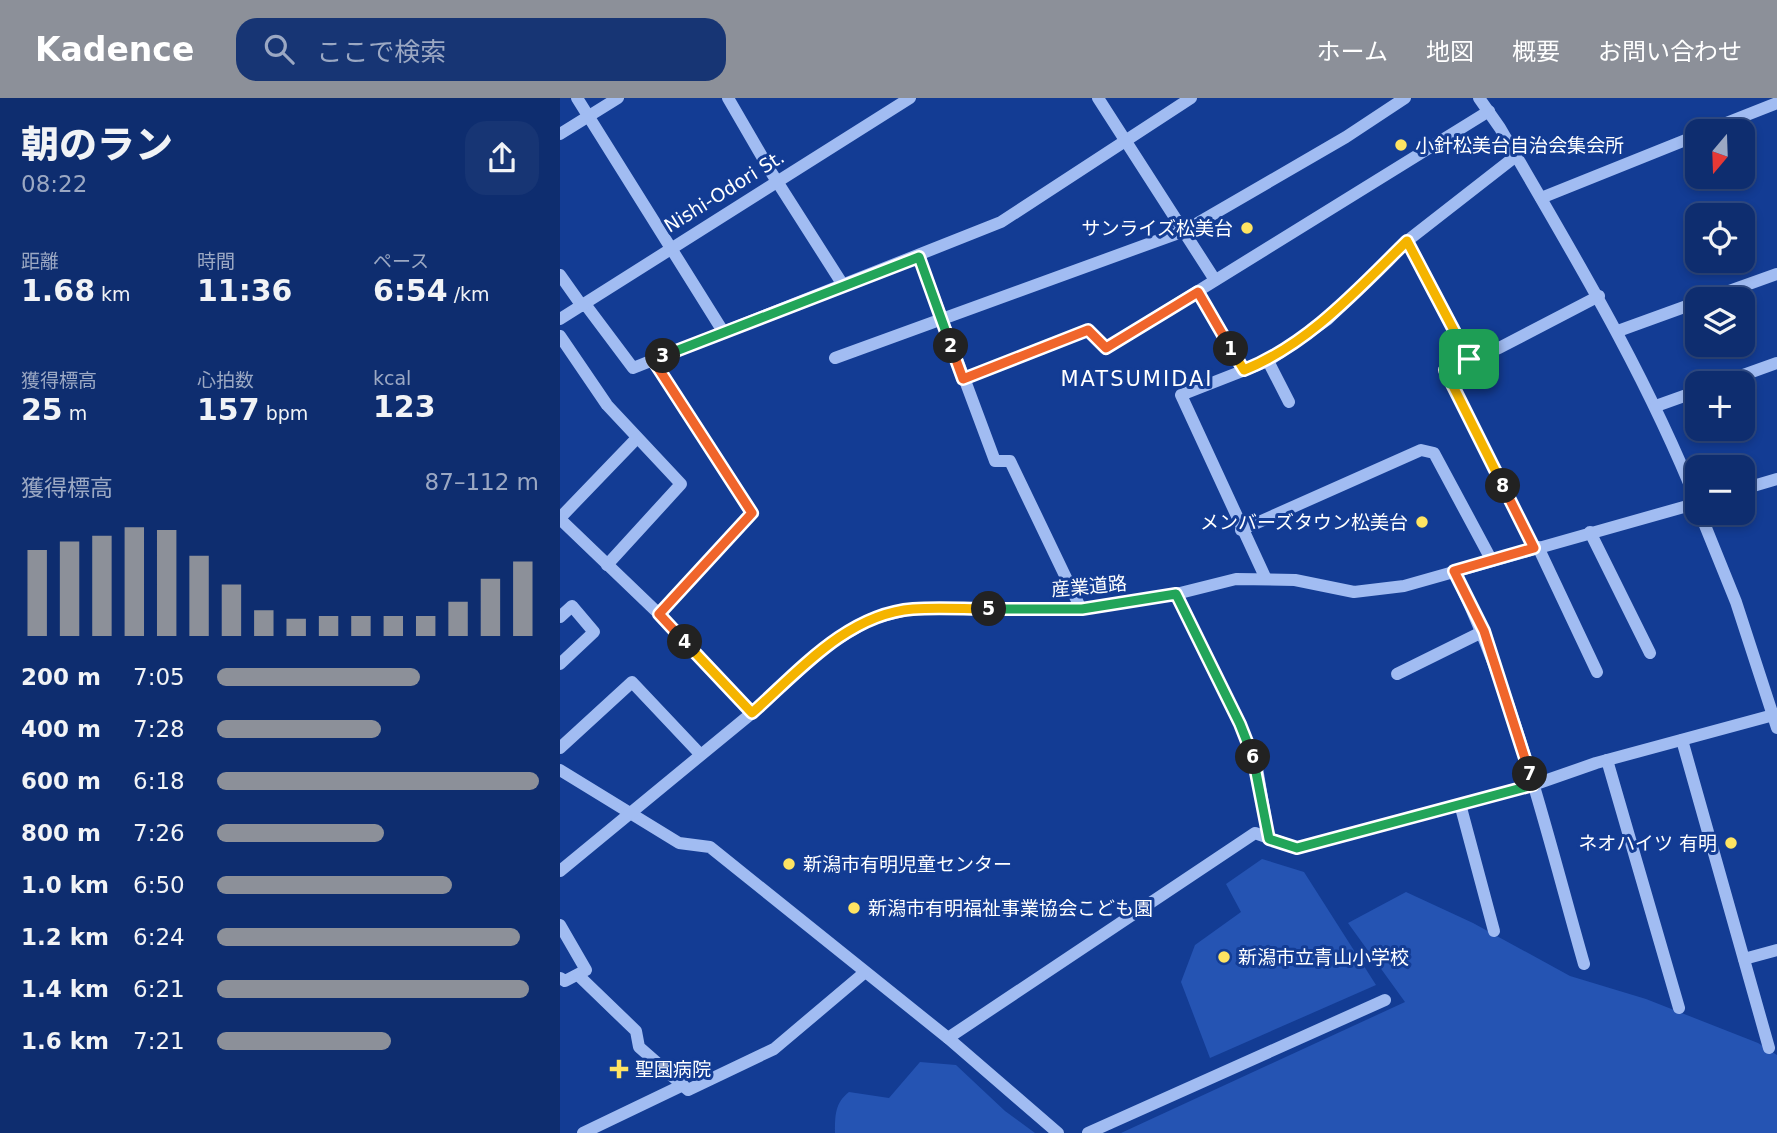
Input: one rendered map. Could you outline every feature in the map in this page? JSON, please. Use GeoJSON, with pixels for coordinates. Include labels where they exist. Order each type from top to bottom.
{"type":"FeatureCollection","features":[{"type":"Feature","properties":{"kind":"street"},"geometry":{"type":"LineString","coordinates":[[577,98],[724,333]]}},
{"type":"Feature","properties":{"kind":"street"},"geometry":{"type":"LineString","coordinates":[[560,134],[618,98]]}},
{"type":"Feature","properties":{"kind":"street"},"geometry":{"type":"LineString","coordinates":[[728,98],[843,285]]}},
{"type":"Feature","properties":{"kind":"street","name":"Nishi-Odori St."},"geometry":{"type":"LineString","coordinates":[[560,319],[776,180],[911,98]]}},
{"type":"Feature","properties":{"kind":"street"},"geometry":{"type":"LineString","coordinates":[[1098,98],[1215,280]]}},
{"type":"Feature","properties":{"kind":"street"},"geometry":{"type":"LineString","coordinates":[[560,275],[633,368],[919,257],[1001,222],[1191,98]]}},
{"type":"Feature","properties":{"kind":"street"},"geometry":{"type":"LineString","coordinates":[[835,358],[1184,231],[1346,137],[1405,98]]}},
{"type":"Feature","properties":{"kind":"street"},"geometry":{"type":"LineString","coordinates":[[1479,98],[1599,296],[1656,406],[1685,475]]}},
{"type":"Feature","properties":{"kind":"street"},"geometry":{"type":"LineString","coordinates":[[1736,119],[1777,103]]}},
{"type":"Feature","properties":{"kind":"street"},"geometry":{"type":"LineString","coordinates":[[963,379],[1088,330],[1106,348],[1489,111]]}},
{"type":"Feature","properties":{"kind":"street"},"geometry":{"type":"LineString","coordinates":[[1541,198],[1685,140]]}},
{"type":"Feature","properties":{"kind":"street"},"geometry":{"type":"LineString","coordinates":[[1266,579],[1181,396],[1268,361],[1328,318],[1407,241],[1516,156]]}},
{"type":"Feature","properties":{"kind":"street"},"geometry":{"type":"LineString","coordinates":[[1407,241],[1469,359]]}},
{"type":"Feature","properties":{"kind":"street"},"geometry":{"type":"LineString","coordinates":[[919,257],[995,461],[1010,461],[1082,609]]}},
{"type":"Feature","properties":{"kind":"street"},"geometry":{"type":"LineString","coordinates":[[1741,287],[1777,274]]}},
{"type":"Feature","properties":{"kind":"street"},"geometry":{"type":"LineString","coordinates":[[1198,292],[1244,370]]}},
{"type":"Feature","properties":{"kind":"street"},"geometry":{"type":"LineString","coordinates":[[1597,672],[1445,370],[1499,348],[1599,296]]}},
{"type":"Feature","properties":{"kind":"street"},"geometry":{"type":"LineString","coordinates":[[1618,331],[1685,307]]}},
{"type":"Feature","properties":{"kind":"street"},"geometry":{"type":"LineString","coordinates":[[560,336],[607,405],[681,484],[607,565]]}},
{"type":"Feature","properties":{"kind":"street"},"geometry":{"type":"LineString","coordinates":[[653,360],[752,513],[659,614]]}},
{"type":"Feature","properties":{"kind":"street"},"geometry":{"type":"LineString","coordinates":[[1268,361],[1289,402]]}},
{"type":"Feature","properties":{"kind":"street"},"geometry":{"type":"LineString","coordinates":[[1755,371],[1777,363]]}},
{"type":"Feature","properties":{"kind":"street"},"geometry":{"type":"LineString","coordinates":[[1656,406],[1685,396]]}},
{"type":"Feature","properties":{"kind":"street"},"geometry":{"type":"LineString","coordinates":[[637,438],[560,519],[659,614],[752,713]]}},
{"type":"Feature","properties":{"kind":"street"},"geometry":{"type":"LineString","coordinates":[[1241,530],[1421,450],[1434,453],[1492,561]]}},
{"type":"Feature","properties":{"kind":"street"},"geometry":{"type":"LineString","coordinates":[[1755,485],[1777,479]]}},
{"type":"Feature","properties":{"kind":"street","name":"産業道路"},"geometry":{"type":"LineString","coordinates":[[560,871],[630,810],[752,713],[829,644],[871,620],[911,609],[1082,609],[1176,594],[1236,579],[1296,580],[1354,592],[1404,586],[1685,507]]}},
{"type":"Feature","properties":{"kind":"street"},"geometry":{"type":"LineString","coordinates":[[1705,525],[1736,602],[1775,714],[1777,728]]}},
{"type":"Feature","properties":{"kind":"street"},"geometry":{"type":"LineString","coordinates":[[1590,532],[1650,653]]}},
{"type":"Feature","properties":{"kind":"street"},"geometry":{"type":"LineString","coordinates":[[1454,571],[1484,631],[1508,698],[1584,964]]}},
{"type":"Feature","properties":{"kind":"street"},"geometry":{"type":"LineString","coordinates":[[1176,594],[1240,724],[1257,768],[1269,839]]}},
{"type":"Feature","properties":{"kind":"street"},"geometry":{"type":"LineString","coordinates":[[560,617],[572,606],[594,632],[560,664]]}},
{"type":"Feature","properties":{"kind":"street"},"geometry":{"type":"LineString","coordinates":[[1397,674],[1484,631]]}},
{"type":"Feature","properties":{"kind":"street"},"geometry":{"type":"LineString","coordinates":[[560,748],[632,682],[700,754]]}},
{"type":"Feature","properties":{"kind":"street"},"geometry":{"type":"LineString","coordinates":[[948,1038],[1255,833],[1297,848],[1533,785],[1607,760],[1775,714]]}},
{"type":"Feature","properties":{"kind":"street"},"geometry":{"type":"LineString","coordinates":[[1682,740],[1769,1048]]}},
{"type":"Feature","properties":{"kind":"street"},"geometry":{"type":"LineString","coordinates":[[1607,760],[1679,1008]]}},
{"type":"Feature","properties":{"kind":"street"},"geometry":{"type":"LineString","coordinates":[[560,770],[630,810],[679,843],[710,847],[948,1038],[1058,1133]]}},
{"type":"Feature","properties":{"kind":"street"},"geometry":{"type":"LineString","coordinates":[[1460,804],[1494,931]]}},
{"type":"Feature","properties":{"kind":"street"},"geometry":{"type":"LineString","coordinates":[[560,925],[586,970],[565,981],[560,978]]}},
{"type":"Feature","properties":{"kind":"street"},"geometry":{"type":"LineString","coordinates":[[1744,960],[1777,950]]}},
{"type":"Feature","properties":{"kind":"street"},"geometry":{"type":"LineString","coordinates":[[579,976],[636,1031],[639,1047],[688,1090],[774,1049],[864,973]]}},
{"type":"Feature","properties":{"kind":"street"},"geometry":{"type":"LineString","coordinates":[[1087,1133],[1385,1000]]}},
{"type":"Feature","properties":{"kind":"street"},"geometry":{"type":"LineString","coordinates":[[583,1133],[683,1085]]}},
{"type":"Feature","properties":{"kind":"shaded area"},"geometry":{"type":"Polygon","coordinates":[[[1262,859],[1304,872],[1376,985],[1210,1058],[1181,982],[1195,945],[1241,912],[1226,884],[1262,859]]]}},
{"type":"Feature","properties":{"kind":"shaded area"},"geometry":{"type":"Polygon","coordinates":[[[1406,892],[1473,923],[1570,976],[1646,999],[1758,1043],[1777,1055],[1777,1133],[1121,1133],[1405,1002],[1348,923],[1406,892]]]}},
{"type":"Feature","properties":{"kind":"shaded area"},"geometry":{"type":"Polygon","coordinates":[[[920,1062],[956,1065],[1005,1111],[1035,1133],[835,1133],[837,1110],[849,1092],[889,1098],[920,1062]]]}},
{"type":"Feature","properties":{"kind":"place","name":"小針松美台自治会集会所"},"geometry":{"type":"Point","coordinates":[1401,145]}},
{"type":"Feature","properties":{"kind":"place","name":"サンライズ松美台"},"geometry":{"type":"Point","coordinates":[1247,228]}},
{"type":"Feature","properties":{"kind":"place","name":"メンバーズタウン松美台"},"geometry":{"type":"Point","coordinates":[1422,522]}},
{"type":"Feature","properties":{"kind":"place","name":"ネオハイツ 有明"},"geometry":{"type":"Point","coordinates":[1731,843]}},
{"type":"Feature","properties":{"kind":"place","name":"新潟市有明児童センター"},"geometry":{"type":"Point","coordinates":[789,864]}},
{"type":"Feature","properties":{"kind":"place","name":"新潟市有明福祉事業協会こども園"},"geometry":{"type":"Point","coordinates":[854,908]}},
{"type":"Feature","properties":{"kind":"place","name":"新潟市立青山小学校"},"geometry":{"type":"Point","coordinates":[1224,957]}},
{"type":"Feature","properties":{"kind":"place","name":"聖園病院"},"geometry":{"type":"Point","coordinates":[619,1069]}},
{"type":"Feature","properties":{"kind":"district","name":"MATSUMIDAI"},"geometry":{"type":"Point","coordinates":[1137,379]}},
{"type":"Feature","properties":{"kind":"route"},"geometry":{"type":"LineString","coordinates":[[1407,241],[1469,359],[1445,370],[1534,548],[1454,571],[1484,631],[1508,698],[1533,785],[1297,848],[1269,839],[1257,768],[1240,724],[1176,594],[1082,609],[911,609],[871,620],[829,644],[752,713],[659,614],[752,513],[653,360],[919,257],[963,379],[1088,330],[1106,348],[1198,292],[1244,370],[1268,361],[1328,318],[1407,241]]}}]}
